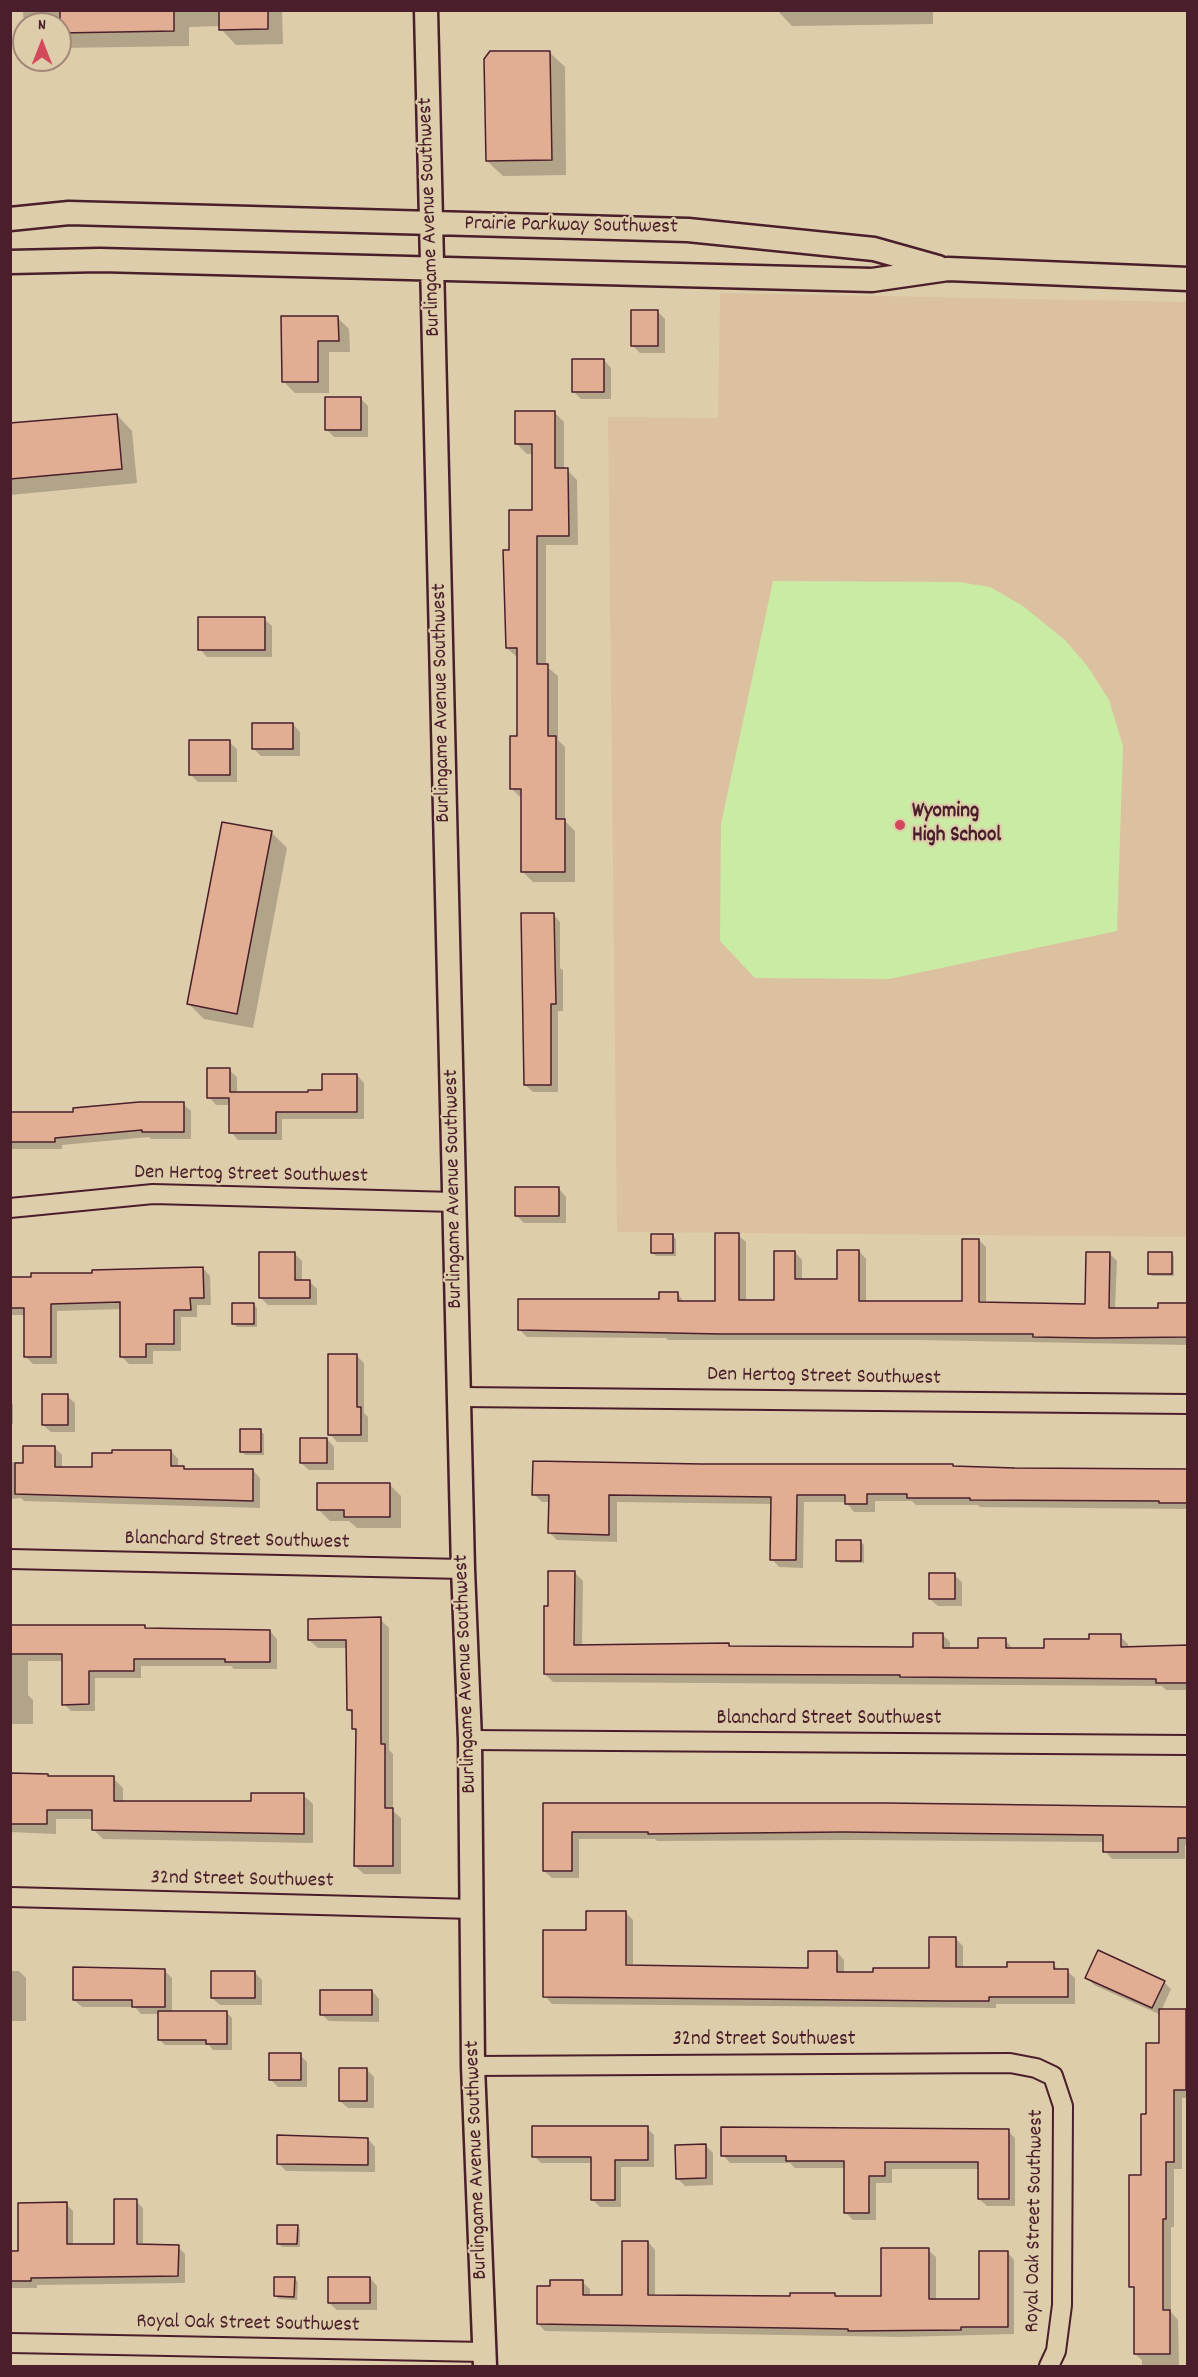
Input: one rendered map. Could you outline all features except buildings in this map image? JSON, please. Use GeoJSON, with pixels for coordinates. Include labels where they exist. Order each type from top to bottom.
{"type":"FeatureCollection","features":[{"type":"Feature","properties":{"kind":"street","name":"Burlingame Avenue Southwest"},"geometry":{"type":"LineString","coordinates":[[426,10],[463,1569],[470,1740],[474,2066],[485,2359]]}},
{"type":"Feature","properties":{"kind":"street","name":"Prairie Parkway Southwest"},"geometry":{"type":"LineString","coordinates":[[10,219],[69,213],[725,232],[874,249],[948,269]]}},
{"type":"Feature","properties":{"kind":"street","name":"Prairie Parkway Southwest"},"geometry":{"type":"LineString","coordinates":[[10,262],[100,260],[872,280],[948,269],[1188,279]]}},
{"type":"Feature","properties":{"kind":"street","name":"Den Hertog Street Southwest"},"geometry":{"type":"LineString","coordinates":[[10,1208],[164,1194],[455,1202]]}},
{"type":"Feature","properties":{"kind":"street","name":"Den Hertog Street Southwest"},"geometry":{"type":"LineString","coordinates":[[460,1397],[1188,1404]]}},
{"type":"Feature","properties":{"kind":"street","name":"Blanchard Street Southwest"},"geometry":{"type":"LineString","coordinates":[[10,1559],[463,1569]]}},
{"type":"Feature","properties":{"kind":"street","name":"Blanchard Street Southwest"},"geometry":{"type":"LineString","coordinates":[[470,1740],[1188,1745]]}},
{"type":"Feature","properties":{"kind":"street","name":"32nd Street Southwest"},"geometry":{"type":"LineString","coordinates":[[10,1897],[473,1909]]}},
{"type":"Feature","properties":{"kind":"street","name":"32nd Street Southwest"},"geometry":{"type":"LineString","coordinates":[[474,2066],[1010,2063],[1036,2068],[1053,2076]]}},
{"type":"Feature","properties":{"kind":"street","name":"Royal Oak Street Southwest"},"geometry":{"type":"LineString","coordinates":[[1049,2367],[1056,2351],[1062,2305],[1063,2106],[1053,2076]]}},
{"type":"Feature","properties":{"kind":"street","name":"Royal Oak Street Southwest"},"geometry":{"type":"LineString","coordinates":[[10,2343],[485,2359]]}},
{"type":"Feature","properties":{"kind":"shaded area","name":"Wyoming High School"},"geometry":{"type":"Polygon","coordinates":[[[720,293],[1187,302],[1187,1237],[617,1232],[608,417],[718,418],[720,293]]]}},
{"type":"Feature","properties":{"kind":"green space"},"geometry":{"type":"Polygon","coordinates":[[[773,581],[959,582],[990,587],[1023,606],[1066,641],[1088,667],[1109,700],[1123,746],[1117,931],[889,979],[755,978],[720,941],[721,824],[773,581]]]}},
{"type":"Feature","properties":{"kind":"place","name":"Wyoming High School"},"geometry":{"type":"Point","coordinates":[900,825]}}]}
